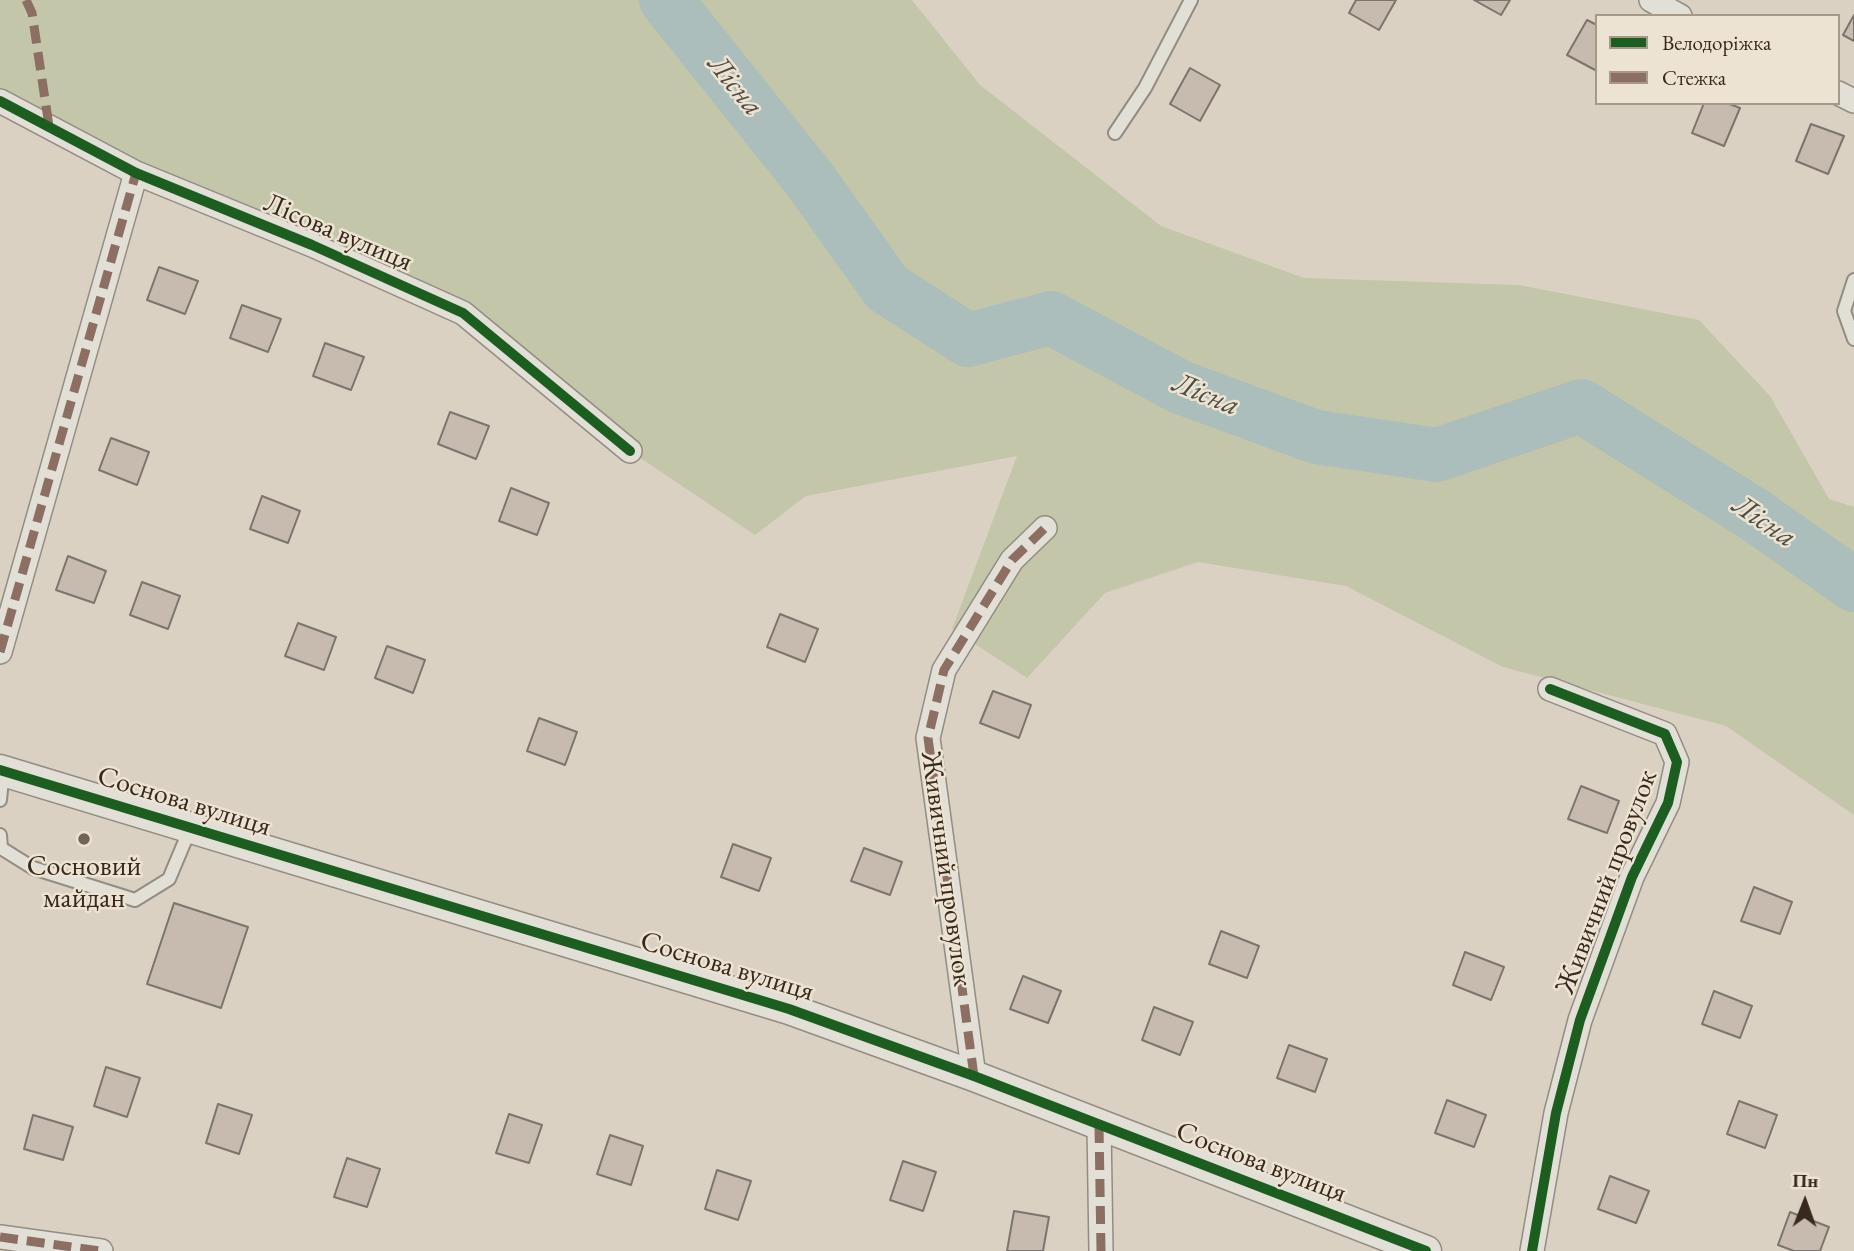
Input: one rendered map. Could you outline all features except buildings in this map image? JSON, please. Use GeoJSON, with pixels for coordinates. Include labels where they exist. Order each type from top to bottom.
{"type":"FeatureCollection","features":[{"type":"Feature","properties":{"kind":"street"},"geometry":{"type":"LineString","coordinates":[[1651,0],[1676,14]]}},
{"type":"Feature","properties":{"kind":"street","name":"Лісова вулиця"},"geometry":{"type":"LineString","coordinates":[[0,101],[136,173],[313,245],[463,313],[630,451]]}},
{"type":"Feature","properties":{"kind":"street"},"geometry":{"type":"LineString","coordinates":[[0,652],[136,173]]}},
{"type":"Feature","properties":{"kind":"street","name":"Живичний провулок"},"geometry":{"type":"LineString","coordinates":[[974,1076],[928,738],[944,670],[1012,559],[1045,528]]}},
{"type":"Feature","properties":{"kind":"street","name":"Живичний провулок"},"geometry":{"type":"LineString","coordinates":[[1532,1251],[1556,1113],[1580,1020],[1632,877],[1668,803],[1676,762],[1665,734],[1550,689]]}},
{"type":"Feature","properties":{"kind":"street","name":"Соснова вулиця"},"geometry":{"type":"LineString","coordinates":[[2,770],[789,1009],[974,1076],[1426,1251]]}},
{"type":"Feature","properties":{"kind":"street"},"geometry":{"type":"LineString","coordinates":[[1099,1125],[1101,1251]]}},
{"type":"Feature","properties":{"kind":"street"},"geometry":{"type":"LineString","coordinates":[[0,1237],[101,1251]]}},
{"type":"Feature","properties":{"kind":"lane"},"geometry":{"type":"LineString","coordinates":[[1115,133],[1145,88],[1191,0]]}},
{"type":"Feature","properties":{"kind":"lane"},"geometry":{"type":"LineString","coordinates":[[1854,280],[1844,312],[1854,339]]}},
{"type":"Feature","properties":{"kind":"lane"},"geometry":{"type":"LineString","coordinates":[[0,800],[2,770]]}},
{"type":"Feature","properties":{"kind":"lane"},"geometry":{"type":"LineString","coordinates":[[0,835],[1,848],[33,868],[135,900],[169,879],[190,828]]}},
{"type":"Feature","properties":{"kind":"green space"},"geometry":{"type":"Polygon","coordinates":[[[0,0],[912,0],[980,85],[1161,226],[1304,278],[1519,285],[1699,320],[1770,396],[1829,499],[1854,507],[1854,815],[1726,726],[1503,667],[1346,586],[1198,562],[1105,593],[1027,678],[952,629],[1017,456],[806,496],[755,535],[630,451],[463,313],[0,101],[0,0]]]}},
{"type":"Feature","properties":{"kind":"waterway","name":"Лісна"},"geometry":{"type":"LineString","coordinates":[[666,0],[810,180],[887,288],[968,340],[1051,318],[1180,387],[1316,437],[1437,455],[1581,406],[1755,515],[1854,585]]}},
{"type":"Feature","properties":{"kind":"marked path"},"geometry":{"type":"LineString","coordinates":[[26,0],[32,13],[49,126]]}},
{"type":"Feature","properties":{"kind":"marked path"},"geometry":{"type":"LineString","coordinates":[[0,652],[136,173]]}},
{"type":"Feature","properties":{"kind":"marked path"},"geometry":{"type":"LineString","coordinates":[[974,1076],[928,738],[944,670],[1012,560],[1045,528]]}},
{"type":"Feature","properties":{"kind":"marked path"},"geometry":{"type":"LineString","coordinates":[[1099,1125],[1101,1251]]}},
{"type":"Feature","properties":{"kind":"marked path"},"geometry":{"type":"LineString","coordinates":[[0,1237],[101,1251]]}},
{"type":"Feature","properties":{"kind":"cycle path"},"geometry":{"type":"LineString","coordinates":[[0,101],[136,173],[312,245],[463,313],[630,451]]}},
{"type":"Feature","properties":{"kind":"cycle path"},"geometry":{"type":"LineString","coordinates":[[1532,1251],[1556,1113],[1580,1020],[1632,877],[1668,803],[1677,762],[1665,734],[1550,689]]}},
{"type":"Feature","properties":{"kind":"cycle path"},"geometry":{"type":"LineString","coordinates":[[0,770],[789,1009],[974,1076],[1426,1251]]}},
{"type":"Feature","properties":{"kind":"place","name":"Сосновий майдан"},"geometry":{"type":"Point","coordinates":[84,839]}}]}
